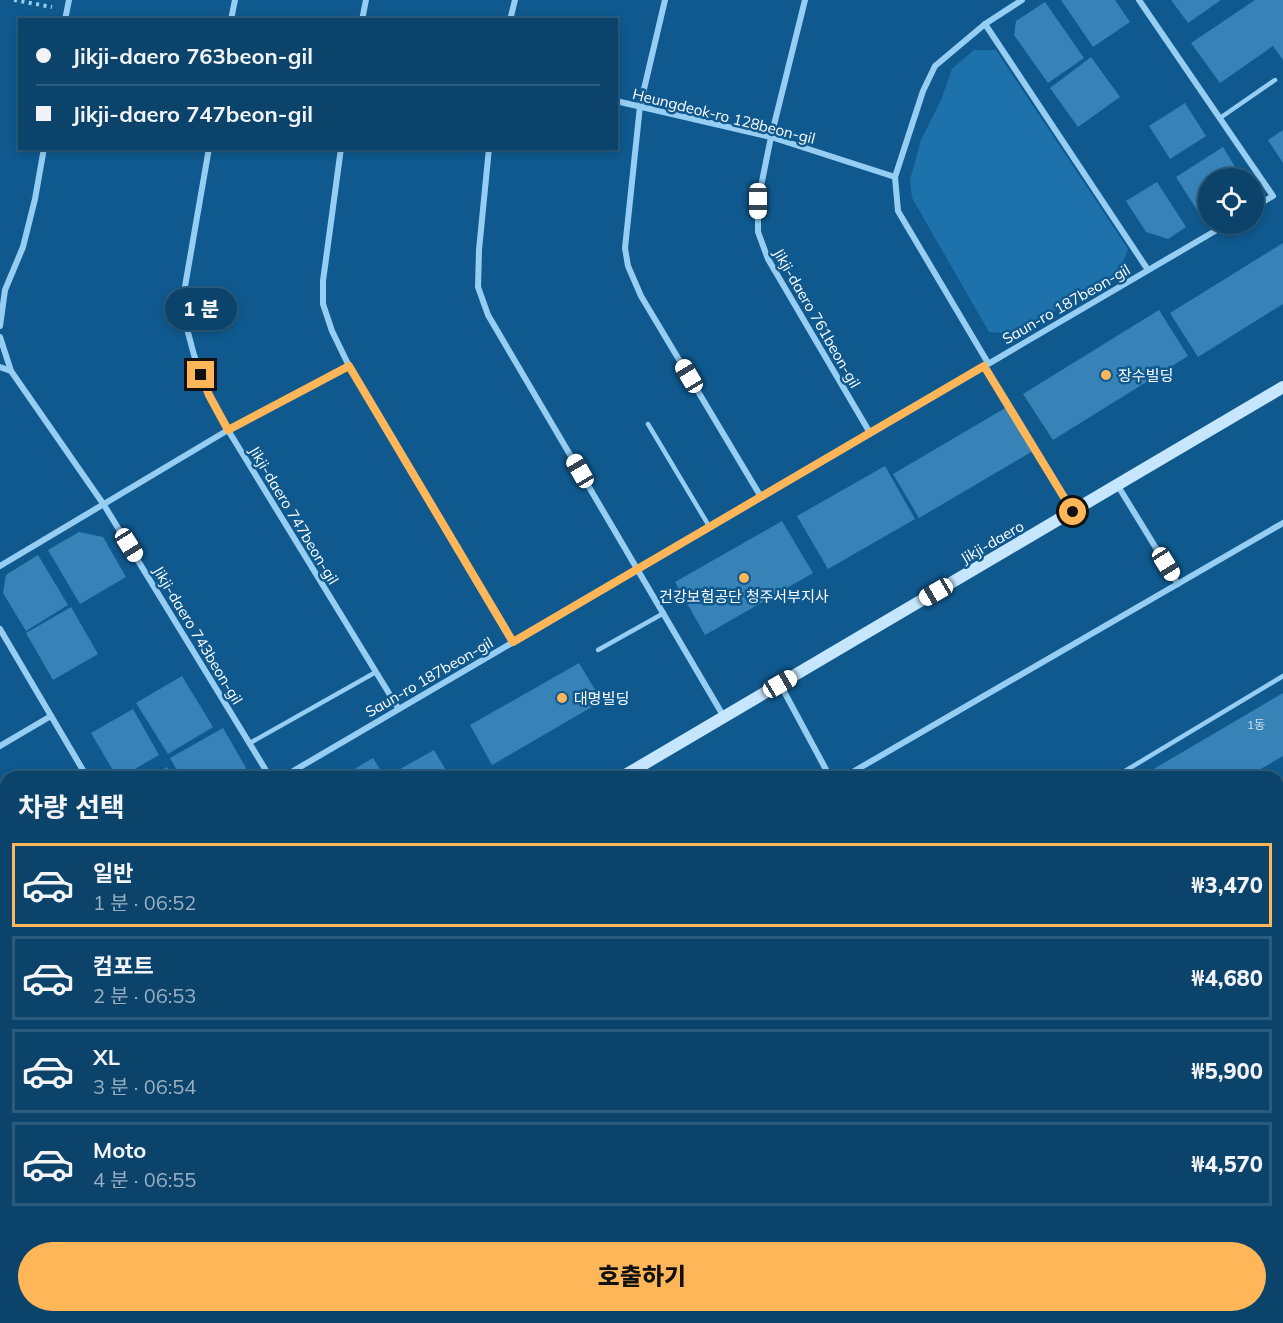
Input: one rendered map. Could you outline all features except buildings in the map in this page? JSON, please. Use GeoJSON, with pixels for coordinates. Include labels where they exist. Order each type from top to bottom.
{"type":"FeatureCollection","features":[{"type":"Feature","properties":{"kind":"street"},"geometry":{"type":"LineString","coordinates":[[65,18],[69,0]]}},
{"type":"Feature","properties":{"kind":"street"},"geometry":{"type":"LineString","coordinates":[[232,18],[236,0]]}},
{"type":"Feature","properties":{"kind":"street"},"geometry":{"type":"LineString","coordinates":[[362,18],[366,0]]}},
{"type":"Feature","properties":{"kind":"street"},"geometry":{"type":"LineString","coordinates":[[510,18],[515,0]]}},
{"type":"Feature","properties":{"kind":"street"},"geometry":{"type":"LineString","coordinates":[[665,0],[640,105],[625,248],[628,266],[641,296],[761,496]]}},
{"type":"Feature","properties":{"kind":"street","name":"Jikji-daero 761beon-gil"},"geometry":{"type":"LineString","coordinates":[[805,0],[771,137],[758,201],[758,232],[768,258],[870,433]]}},
{"type":"Feature","properties":{"kind":"street"},"geometry":{"type":"LineString","coordinates":[[986,364],[898,211],[895,177],[923,91],[935,66],[985,24],[1022,0]]}},
{"type":"Feature","properties":{"kind":"street"},"geometry":{"type":"LineString","coordinates":[[1139,0],[1254,168]]}},
{"type":"Feature","properties":{"kind":"street","name":"Saun-ro 187beon-gil"},"geometry":{"type":"LineString","coordinates":[[985,24],[1148,270]]}},
{"type":"Feature","properties":{"kind":"street","name":"Heungdeok-ro 128beon-gil"},"geometry":{"type":"LineString","coordinates":[[618,101],[771,137],[895,177]]}},
{"type":"Feature","properties":{"kind":"street"},"geometry":{"type":"LineString","coordinates":[[0,326],[5,290],[23,247],[44,150]]}},
{"type":"Feature","properties":{"kind":"street","name":"Jikji-daero 747beon-gil"},"geometry":{"type":"LineString","coordinates":[[209,150],[183,298],[186,325],[194,356],[209,395],[228,430],[398,708]]}},
{"type":"Feature","properties":{"kind":"street"},"geometry":{"type":"LineString","coordinates":[[341,150],[322,282],[323,304],[332,331],[349,366],[513,642]]}},
{"type":"Feature","properties":{"kind":"street"},"geometry":{"type":"LineString","coordinates":[[489,150],[479,250],[478,286],[488,315],[724,717]]}},
{"type":"Feature","properties":{"kind":"street"},"geometry":{"type":"LineString","coordinates":[[1264,183],[1273,196],[1264,201]]}},
{"type":"Feature","properties":{"kind":"street","name":"Saun-ro 187beon-gil"},"geometry":{"type":"LineString","coordinates":[[293,771],[1210,234]]}},
{"type":"Feature","properties":{"kind":"street","name":"Jikji-daero 743beon-gil"},"geometry":{"type":"LineString","coordinates":[[0,337],[12,371],[104,505],[266,771]]}},
{"type":"Feature","properties":{"kind":"street"},"geometry":{"type":"LineString","coordinates":[[0,566],[228,430],[349,366]]}},
{"type":"Feature","properties":{"kind":"street"},"geometry":{"type":"LineString","coordinates":[[0,367],[12,371]]}},
{"type":"Feature","properties":{"kind":"street","name":"Jikji-daero"},"geometry":{"type":"LineString","coordinates":[[632,771],[1283,387]]}},
{"type":"Feature","properties":{"kind":"street"},"geometry":{"type":"LineString","coordinates":[[1118,486],[1178,584]]}},
{"type":"Feature","properties":{"kind":"street"},"geometry":{"type":"LineString","coordinates":[[854,771],[1283,523]]}},
{"type":"Feature","properties":{"kind":"street"},"geometry":{"type":"LineString","coordinates":[[0,629],[83,771]]}},
{"type":"Feature","properties":{"kind":"street"},"geometry":{"type":"LineString","coordinates":[[780,684],[827,771]]}},
{"type":"Feature","properties":{"kind":"street"},"geometry":{"type":"LineString","coordinates":[[0,746],[51,716]]}},
{"type":"Feature","properties":{"kind":"lane"},"geometry":{"type":"LineString","coordinates":[[1220,118],[1275,80]]}},
{"type":"Feature","properties":{"kind":"lane"},"geometry":{"type":"LineString","coordinates":[[986,364],[1073,512]]}},
{"type":"Feature","properties":{"kind":"lane"},"geometry":{"type":"LineString","coordinates":[[648,424],[710,526]]}},
{"type":"Feature","properties":{"kind":"lane"},"geometry":{"type":"LineString","coordinates":[[598,650],[664,613]]}},
{"type":"Feature","properties":{"kind":"lane"},"geometry":{"type":"LineString","coordinates":[[250,743],[376,672]]}},
{"type":"Feature","properties":{"kind":"lane"},"geometry":{"type":"LineString","coordinates":[[1125,771],[1283,676]]}},
{"type":"Feature","properties":{"kind":"path"},"geometry":{"type":"LineString","coordinates":[[14,0],[67,10]]}},
{"type":"Feature","properties":{"kind":"shaded area"},"geometry":{"type":"Polygon","coordinates":[[[974,50],[996,50],[1128,249],[1119,272],[1016,334],[989,332],[912,198],[910,180],[921,140],[941,100],[952,69],[974,50]]]}},
{"type":"Feature","properties":{"kind":"place","name":"장수빌딩"},"geometry":{"type":"Point","coordinates":[1106,375]}},
{"type":"Feature","properties":{"kind":"place","name":"건강보험공단 청주서부지사"},"geometry":{"type":"Point","coordinates":[744,578]}},
{"type":"Feature","properties":{"kind":"place","name":"대명빌딩"},"geometry":{"type":"Point","coordinates":[562,698]}},
{"type":"Feature","properties":{"kind":"route"},"geometry":{"type":"LineString","coordinates":[[201,375],[228,430],[349,366],[513,642],[984,366],[1073,512]]}}]}
